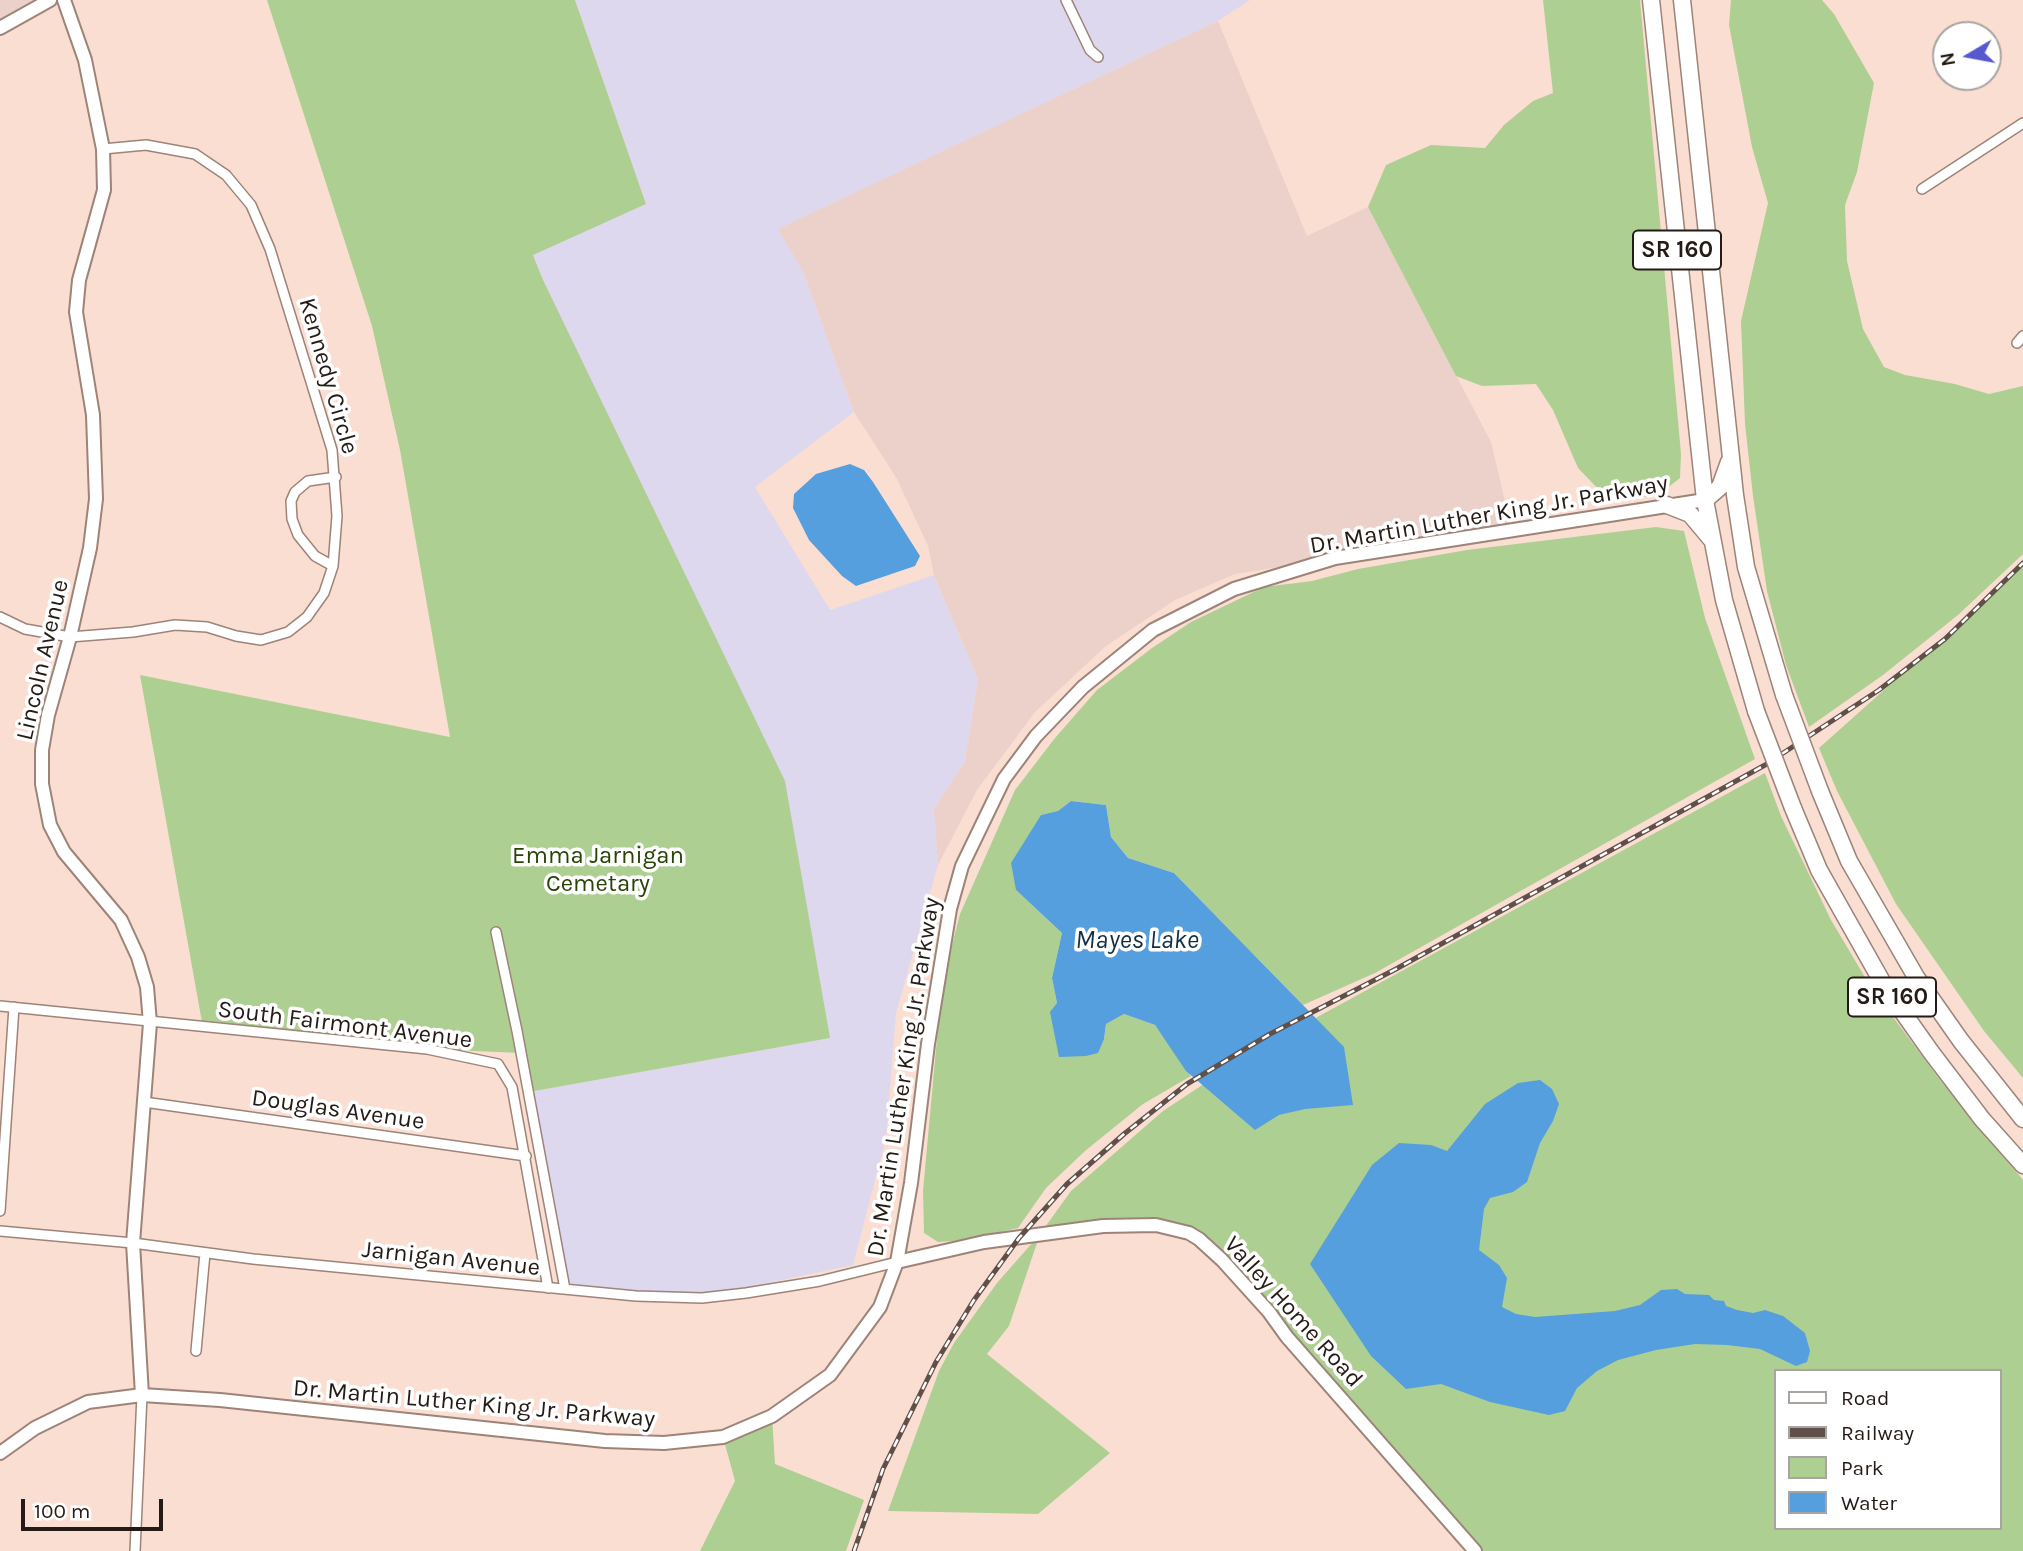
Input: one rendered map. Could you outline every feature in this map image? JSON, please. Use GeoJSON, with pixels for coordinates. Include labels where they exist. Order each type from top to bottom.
{"type":"FeatureCollection","features":[{"type":"Feature","properties":{"kind":"highway","name":"SR 160"},"geometry":{"type":"LineString","coordinates":[[1651,0],[1705,499],[1724,600],[1756,711],[1819,870],[1885,987],[1982,1118],[2023,1165]]}},
{"type":"Feature","properties":{"kind":"highway","name":"SR 160"},"geometry":{"type":"LineString","coordinates":[[1682,0],[1740,529],[1749,577],[1784,695],[1819,792],[1849,861],[1916,977],[1961,1041],[2023,1119]]}},
{"type":"Feature","properties":{"kind":"highway"},"geometry":{"type":"LineString","coordinates":[[1731,458],[1720,486],[1705,499],[1723,507],[1740,529]]}},
{"type":"Feature","properties":{"kind":"highway"},"geometry":{"type":"LineString","coordinates":[[1667,505],[1690,514],[1713,542]]}},
{"type":"Feature","properties":{"kind":"main road"},"geometry":{"type":"LineString","coordinates":[[0,28],[50,0]]}},
{"type":"Feature","properties":{"kind":"main road","name":"Lincoln Avenue"},"geometry":{"type":"LineString","coordinates":[[64,0],[85,60],[103,149],[104,190],[79,280],[76,312],[93,415],[96,499],[90,548],[71,637],[48,715],[42,750],[42,784],[50,825],[64,852],[121,920],[138,957],[147,987],[150,1023],[133,1243],[142,1395]]}},
{"type":"Feature","properties":{"kind":"main road","name":"Dr. Martin Luther King Jr. Parkway"},"geometry":{"type":"LineString","coordinates":[[0,1453],[35,1428],[88,1402],[142,1395],[220,1400],[606,1441],[664,1443],[723,1437],[772,1416],[830,1375],[880,1307],[897,1262],[911,1183],[928,1044],[950,909],[962,866],[1004,779],[1036,736],[1083,687],[1153,630],[1234,589],[1335,558],[1705,499]]}},
{"type":"Feature","properties":{"kind":"main road","name":"Valley Home Road"},"geometry":{"type":"LineString","coordinates":[[897,1262],[984,1242],[1104,1226],[1156,1224],[1189,1233],[1222,1260],[1475,1551]]}},
{"type":"Feature","properties":{"kind":"street"},"geometry":{"type":"LineString","coordinates":[[1066,0],[1090,50],[1098,57]]}},
{"type":"Feature","properties":{"kind":"street"},"geometry":{"type":"LineString","coordinates":[[1922,189],[2023,123]]}},
{"type":"Feature","properties":{"kind":"street","name":"Kennedy Circle"},"geometry":{"type":"LineString","coordinates":[[0,617],[25,629],[71,637],[133,632],[175,625],[207,627],[261,640],[288,632],[307,617],[324,593],[333,566],[337,516],[332,450],[270,249],[251,205],[226,175],[195,154],[146,145],[103,149]]}},
{"type":"Feature","properties":{"kind":"street"},"geometry":{"type":"LineString","coordinates":[[333,566],[315,556],[298,535],[292,519],[292,500],[295,492],[308,481],[335,477]]}},
{"type":"Feature","properties":{"kind":"street"},"geometry":{"type":"LineString","coordinates":[[495,932],[521,1053],[565,1289]]}},
{"type":"Feature","properties":{"kind":"street","name":"South Fairmont Avenue"},"geometry":{"type":"LineString","coordinates":[[0,1006],[427,1049],[498,1064],[512,1087],[548,1288]]}},
{"type":"Feature","properties":{"kind":"street"},"geometry":{"type":"LineString","coordinates":[[0,1211],[13,1007]]}},
{"type":"Feature","properties":{"kind":"street","name":"Douglas Avenue"},"geometry":{"type":"LineString","coordinates":[[144,1102],[526,1156]]}},
{"type":"Feature","properties":{"kind":"street","name":"Jarnigan Avenue"},"geometry":{"type":"LineString","coordinates":[[0,1231],[636,1296],[702,1298],[820,1281],[897,1262]]}},
{"type":"Feature","properties":{"kind":"street"},"geometry":{"type":"LineString","coordinates":[[196,1351],[205,1253]]}},
{"type":"Feature","properties":{"kind":"street"},"geometry":{"type":"LineString","coordinates":[[135,1551],[142,1395]]}},
{"type":"Feature","properties":{"kind":"shaded area"},"geometry":{"type":"Polygon","coordinates":[[[0,0],[50,0],[0,28],[0,0]]]}},
{"type":"Feature","properties":{"kind":"shaded area"},"geometry":{"type":"Polygon","coordinates":[[[575,0],[1250,0],[1218,21],[779,229],[803,271],[854,412],[755,487],[830,610],[934,575],[978,679],[965,762],[934,809],[938,865],[896,1013],[886,1138],[853,1265],[730,1291],[692,1294],[565,1289],[529,1092],[830,1038],[533,254],[646,204],[575,0]]]}},
{"type":"Feature","properties":{"kind":"shaded area"},"geometry":{"type":"Polygon","coordinates":[[[1218,21],[1307,236],[1368,207],[1491,442],[1512,530],[1235,574],[1175,600],[1106,646],[1035,712],[977,790],[938,865],[934,809],[965,762],[978,679],[934,575],[928,546],[897,479],[854,412],[803,271],[778,229],[1218,21]]]}},
{"type":"Feature","properties":{"kind":"green space","name":"Emma Jarnigan Cemetary"},"geometry":{"type":"Polygon","coordinates":[[[267,0],[575,0],[646,204],[533,255],[785,781],[830,1038],[529,1092],[521,1053],[427,1049],[203,1028],[140,675],[450,737],[400,450],[372,326],[267,0]]]}},
{"type":"Feature","properties":{"kind":"green space"},"geometry":{"type":"Polygon","coordinates":[[[1543,0],[1640,0],[1681,454],[1680,478],[1661,493],[1645,497],[1603,494],[1578,468],[1553,410],[1536,384],[1482,386],[1456,376],[1368,207],[1386,165],[1431,145],[1485,148],[1504,125],[1533,101],[1553,93],[1543,0]]]}},
{"type":"Feature","properties":{"kind":"green space"},"geometry":{"type":"Polygon","coordinates":[[[1731,0],[1822,0],[1834,14],[1874,83],[1857,172],[1845,205],[1847,261],[1863,329],[1884,367],[1905,375],[1955,384],[1989,394],[2023,386],[2023,554],[1958,615],[1883,675],[1809,727],[1786,665],[1767,591],[1745,424],[1741,321],[1768,203],[1752,147],[1729,25],[1731,0]]]}},
{"type":"Feature","properties":{"kind":"green space"},"geometry":{"type":"Polygon","coordinates":[[[1656,527],[1684,531],[1705,618],[1755,759],[1375,973],[1303,1005],[1174,873],[1128,858],[1111,837],[1106,805],[1071,801],[1058,811],[1041,815],[1016,890],[1062,933],[1052,978],[1057,1003],[1104,1039],[1106,1024],[1124,1014],[1155,1025],[1191,1076],[1143,1104],[1085,1151],[1046,1188],[1018,1228],[965,1240],[938,1242],[924,1233],[923,1191],[942,984],[960,914],[1015,790],[1097,690],[1191,622],[1264,587],[1312,581],[1358,569],[1467,550],[1656,527]]]}},
{"type":"Feature","properties":{"kind":"green space"},"geometry":{"type":"Polygon","coordinates":[[[2023,566],[2023,1078],[1984,1031],[1896,904],[1837,791],[1819,748],[2023,566]]]}},
{"type":"Feature","properties":{"kind":"green space"},"geometry":{"type":"Polygon","coordinates":[[[1765,773],[1781,816],[1831,920],[1872,989],[1940,1080],[2023,1180],[2023,1551],[1475,1551],[1222,1260],[1178,1229],[1040,1234],[1071,1191],[1163,1111],[1234,1064],[1765,773]]]}},
{"type":"Feature","properties":{"kind":"green space"},"geometry":{"type":"Polygon","coordinates":[[[1040,1234],[1009,1326],[987,1354],[1110,1453],[1038,1514],[888,1511],[939,1371],[954,1343],[997,1283],[1040,1234]]]}},
{"type":"Feature","properties":{"kind":"green space"},"geometry":{"type":"Polygon","coordinates":[[[772,1416],[775,1464],[864,1500],[846,1551],[700,1551],[735,1481],[723,1437],[772,1416]]]}},
{"type":"Feature","properties":{"kind":"water"},"geometry":{"type":"Polygon","coordinates":[[[850,464],[864,470],[920,556],[915,566],[856,586],[842,576],[809,540],[793,508],[794,494],[816,474],[850,464]]]}},
{"type":"Feature","properties":{"kind":"water","name":"Mayes Lake"},"geometry":{"type":"Polygon","coordinates":[[[1071,801],[1106,805],[1111,837],[1128,858],[1174,873],[1344,1047],[1353,1105],[1305,1109],[1279,1115],[1255,1130],[1186,1071],[1155,1025],[1124,1014],[1106,1024],[1098,1053],[1059,1057],[1050,1012],[1057,1003],[1052,978],[1062,933],[1016,890],[1011,863],[1041,815],[1058,811],[1071,801]]]}},
{"type":"Feature","properties":{"kind":"water"},"geometry":{"type":"Polygon","coordinates":[[[1540,1080],[1552,1089],[1559,1104],[1540,1143],[1527,1182],[1513,1192],[1490,1198],[1484,1209],[1479,1250],[1499,1265],[1507,1278],[1502,1307],[1516,1314],[1535,1317],[1615,1311],[1640,1305],[1661,1290],[1677,1289],[1685,1294],[1709,1295],[1737,1310],[1753,1313],[1765,1310],[1783,1316],[1805,1333],[1810,1351],[1807,1362],[1796,1366],[1760,1349],[1727,1345],[1695,1344],[1656,1350],[1618,1360],[1597,1371],[1577,1388],[1565,1411],[1549,1415],[1490,1402],[1441,1384],[1406,1389],[1371,1356],[1310,1264],[1372,1165],[1399,1143],[1431,1145],[1447,1151],[1485,1104],[1518,1083],[1540,1080]]]}},
{"type":"Feature","properties":{"kind":"railway"},"geometry":{"type":"LineString","coordinates":[[854,1551],[883,1469],[936,1362],[974,1300],[1019,1238],[1067,1184],[1124,1134],[1187,1084],[1270,1034],[1396,969],[1765,765],[1879,690],[1945,639],[2023,563]]}}]}
